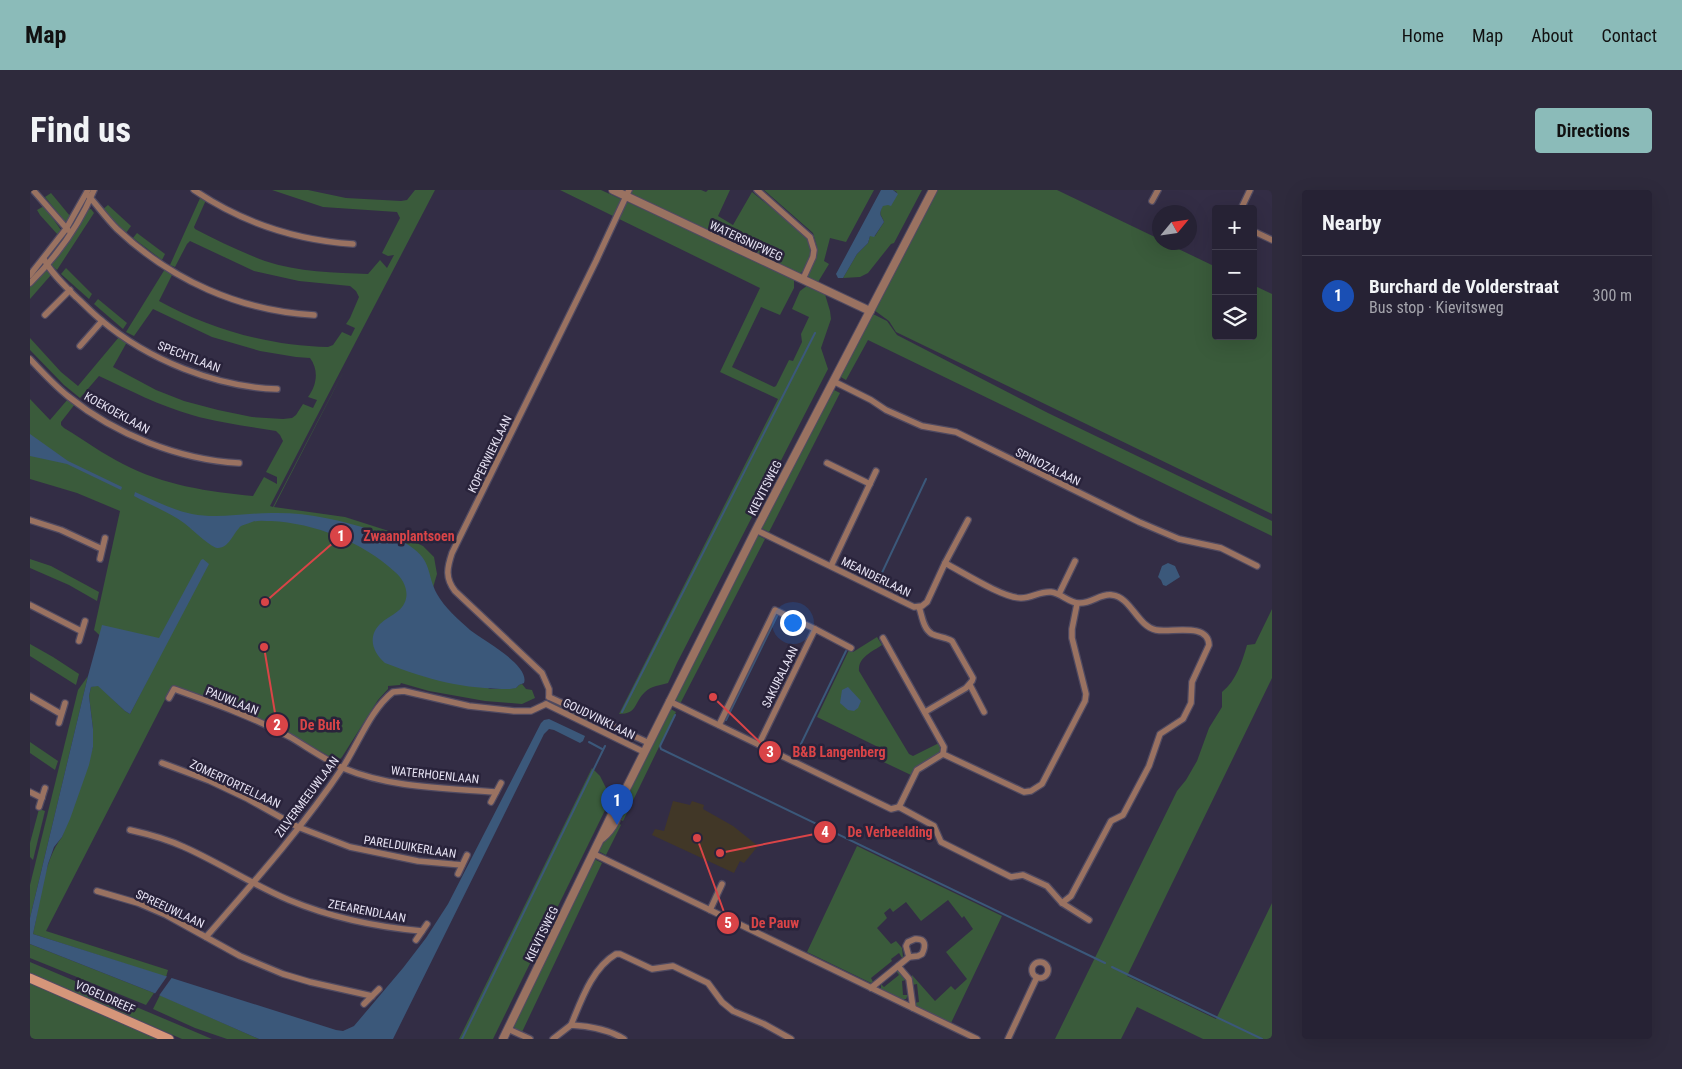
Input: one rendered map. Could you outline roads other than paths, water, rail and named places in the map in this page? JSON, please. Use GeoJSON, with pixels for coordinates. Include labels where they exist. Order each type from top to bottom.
{"type":"FeatureCollection","features":[{"type":"Feature","properties":{"kind":"main road","name":"VOGELDREEF"},"geometry":{"type":"LineString","coordinates":[[30,978],[170,1039]]}},
{"type":"Feature","properties":{"kind":"street"},"geometry":{"type":"LineString","coordinates":[[33,190],[69,230]]}},
{"type":"Feature","properties":{"kind":"street"},"geometry":{"type":"LineString","coordinates":[[30,283],[47,266],[88,194],[94,190]]}},
{"type":"Feature","properties":{"kind":"street"},"geometry":{"type":"LineString","coordinates":[[194,190],[222,208],[267,228],[324,242],[353,244]]}},
{"type":"Feature","properties":{"kind":"street","name":"WATERSNIPWEG"},"geometry":{"type":"LineString","coordinates":[[613,190],[627,193],[870,311]]}},
{"type":"Feature","properties":{"kind":"street"},"geometry":{"type":"LineString","coordinates":[[757,190],[810,237],[814,250],[813,257],[803,279]]}},
{"type":"Feature","properties":{"kind":"street","name":"KIEVITSWEG"},"geometry":{"type":"LineString","coordinates":[[503,1039],[594,854],[603,831],[621,799],[756,530],[933,190]]}},
{"type":"Feature","properties":{"kind":"street"},"geometry":{"type":"LineString","coordinates":[[1152,201],[1158,190]]}},
{"type":"Feature","properties":{"kind":"street"},"geometry":{"type":"LineString","coordinates":[[1243,205],[1250,190]]}},
{"type":"Feature","properties":{"kind":"street","name":"KOPERWIEKLAAN"},"geometry":{"type":"LineString","coordinates":[[549,697],[549,689],[542,672],[456,591],[447,577],[447,567],[452,552],[596,261],[627,193]]}},
{"type":"Feature","properties":{"kind":"street"},"geometry":{"type":"LineString","coordinates":[[88,194],[116,228],[142,250],[166,268],[198,286],[232,300],[264,309],[290,314],[314,315]]}},
{"type":"Feature","properties":{"kind":"street"},"geometry":{"type":"LineString","coordinates":[[30,275],[69,230]]}},
{"type":"Feature","properties":{"kind":"street"},"geometry":{"type":"LineString","coordinates":[[1257,233],[1272,240]]}},
{"type":"Feature","properties":{"kind":"street","name":"SPECHTLAAN"},"geometry":{"type":"LineString","coordinates":[[44,259],[47,266],[102,321],[138,346],[176,365],[232,383],[260,389],[277,389]]}},
{"type":"Feature","properties":{"kind":"street"},"geometry":{"type":"LineString","coordinates":[[45,315],[70,290]]}},
{"type":"Feature","properties":{"kind":"street"},"geometry":{"type":"LineString","coordinates":[[80,346],[102,321]]}},
{"type":"Feature","properties":{"kind":"street","name":"KOEKOEKLAAN"},"geometry":{"type":"LineString","coordinates":[[30,359],[69,397],[124,431],[152,444],[193,456],[239,463]]}},
{"type":"Feature","properties":{"kind":"street","name":"SPINOZALAAN"},"geometry":{"type":"LineString","coordinates":[[833,381],[871,400],[886,410],[922,426],[956,432],[1146,525],[1179,539],[1221,548],[1257,566]]}},
{"type":"Feature","properties":{"kind":"street"},"geometry":{"type":"LineString","coordinates":[[827,463],[870,484]]}},
{"type":"Feature","properties":{"kind":"street","name":"MEANDERLAAN"},"geometry":{"type":"LineString","coordinates":[[831,566],[876,471]]}},
{"type":"Feature","properties":{"kind":"street"},"geometry":{"type":"LineString","coordinates":[[30,520],[62,530],[102,549]]}},
{"type":"Feature","properties":{"kind":"street","name":"MEANDERLAAN"},"geometry":{"type":"LineString","coordinates":[[756,530],[912,606],[919,607],[927,602],[968,520]]}},
{"type":"Feature","properties":{"kind":"street"},"geometry":{"type":"LineString","coordinates":[[100,559],[105,538]]}},
{"type":"Feature","properties":{"kind":"street"},"geometry":{"type":"LineString","coordinates":[[1059,594],[1075,561]]}},
{"type":"Feature","properties":{"kind":"street"},"geometry":{"type":"LineString","coordinates":[[946,563],[1010,597],[1024,598],[1043,592],[1053,592],[1077,604],[1092,602],[1112,594],[1121,598],[1145,623],[1155,630],[1192,630],[1204,634],[1208,640],[1209,645],[1192,682],[1190,703],[1183,719],[1160,734],[1148,766],[1123,815],[1111,821],[1071,896],[1062,903]]}},
{"type":"Feature","properties":{"kind":"street"},"geometry":{"type":"LineString","coordinates":[[943,754],[1024,792],[1032,791],[1042,784],[1085,701],[1086,694],[1072,638],[1077,604]]}},
{"type":"Feature","properties":{"kind":"street"},"geometry":{"type":"LineString","coordinates":[[30,605],[81,631]]}},
{"type":"Feature","properties":{"kind":"street"},"geometry":{"type":"LineString","coordinates":[[919,607],[926,629],[932,634],[946,637],[952,641],[971,673],[972,682],[925,712]]}},
{"type":"Feature","properties":{"kind":"street"},"geometry":{"type":"LineString","coordinates":[[719,725],[775,610],[851,648]]}},
{"type":"Feature","properties":{"kind":"street"},"geometry":{"type":"LineString","coordinates":[[79,641],[85,620]]}},
{"type":"Feature","properties":{"kind":"street","name":"SAKURALAAN"},"geometry":{"type":"LineString","coordinates":[[759,744],[815,629]]}},
{"type":"Feature","properties":{"kind":"street"},"geometry":{"type":"LineString","coordinates":[[883,638],[944,747],[943,754]]}},
{"type":"Feature","properties":{"kind":"street"},"geometry":{"type":"LineString","coordinates":[[970,685],[984,712]]}},
{"type":"Feature","properties":{"kind":"street","name":"PAUWLAAN"},"geometry":{"type":"LineString","coordinates":[[168,698],[174,689],[218,705],[289,737],[342,768]]}},
{"type":"Feature","properties":{"kind":"street","name":"ZILVERMEEUWLAAN"},"geometry":{"type":"LineString","coordinates":[[206,936],[254,883],[298,827],[342,768],[380,704],[393,692],[404,691],[469,706],[514,712],[531,711],[546,704]]}},
{"type":"Feature","properties":{"kind":"street"},"geometry":{"type":"LineString","coordinates":[[30,696],[61,714]]}},
{"type":"Feature","properties":{"kind":"street"},"geometry":{"type":"LineString","coordinates":[[546,704],[549,697]]}},
{"type":"Feature","properties":{"kind":"street","name":"GOUDVINKLAAN"},"geometry":{"type":"LineString","coordinates":[[549,697],[649,743]]}},
{"type":"Feature","properties":{"kind":"street"},"geometry":{"type":"LineString","coordinates":[[669,701],[891,809],[899,807],[934,826],[941,842],[1011,877],[1023,875],[1047,886],[1062,903],[1089,920]]}},
{"type":"Feature","properties":{"kind":"street"},"geometry":{"type":"LineString","coordinates":[[59,723],[65,703]]}},
{"type":"Feature","properties":{"kind":"street","name":"GOUDVINKLAAN"},"geometry":{"type":"LineString","coordinates":[[546,704],[644,752]]}},
{"type":"Feature","properties":{"kind":"street"},"geometry":{"type":"LineString","coordinates":[[899,807],[917,770],[943,754]]}},
{"type":"Feature","properties":{"kind":"street","name":"ZOMERTORTELLAAN"},"geometry":{"type":"LineString","coordinates":[[162,763],[225,788],[298,827]]}},
{"type":"Feature","properties":{"kind":"street","name":"WATERHOENLAAN"},"geometry":{"type":"LineString","coordinates":[[342,768],[378,779],[412,785],[496,792]]}},
{"type":"Feature","properties":{"kind":"street","name":"WATERHOENLAAN"},"geometry":{"type":"LineString","coordinates":[[491,802],[500,783]]}},
{"type":"Feature","properties":{"kind":"street"},"geometry":{"type":"LineString","coordinates":[[39,807],[45,788]]}},
{"type":"Feature","properties":{"kind":"street"},"geometry":{"type":"LineString","coordinates":[[30,792],[42,798]]}},
{"type":"Feature","properties":{"kind":"street","name":"PARELDUIKERLAAN"},"geometry":{"type":"LineString","coordinates":[[298,827],[350,847],[418,860],[462,865]]}},
{"type":"Feature","properties":{"kind":"street","name":"ZEEARENDLAAN"},"geometry":{"type":"LineString","coordinates":[[130,830],[155,836],[182,846],[289,900],[319,912],[348,920],[422,931]]}},
{"type":"Feature","properties":{"kind":"street"},"geometry":{"type":"LineString","coordinates":[[594,854],[977,1039]]}},
{"type":"Feature","properties":{"kind":"street","name":"PARELDUIKERLAAN"},"geometry":{"type":"LineString","coordinates":[[458,874],[467,855]]}},
{"type":"Feature","properties":{"kind":"street"},"geometry":{"type":"LineString","coordinates":[[710,910],[722,884]]}},
{"type":"Feature","properties":{"kind":"street","name":"SPREEUWLAAN"},"geometry":{"type":"LineString","coordinates":[[97,890],[138,903],[166,915],[240,956],[283,974],[372,996]]}},
{"type":"Feature","properties":{"kind":"street","name":"ZEEARENDLAAN"},"geometry":{"type":"LineString","coordinates":[[416,940],[427,924]]}},
{"type":"Feature","properties":{"kind":"street"},"geometry":{"type":"LineString","coordinates":[[552,1039],[571,1025],[584,993],[597,972],[616,954],[620,954],[652,969],[673,966],[708,983],[722,1002],[733,1011],[764,1024],[792,1039]]}},
{"type":"Feature","properties":{"kind":"street"},"geometry":{"type":"LineString","coordinates":[[871,988],[909,956]]}},
{"type":"Feature","properties":{"kind":"street"},"geometry":{"type":"LineString","coordinates":[[898,966],[909,979],[913,1008]]}},
{"type":"Feature","properties":{"kind":"street"},"geometry":{"type":"LineString","coordinates":[[1008,1039],[1037,977]]}},
{"type":"Feature","properties":{"kind":"street"},"geometry":{"type":"LineString","coordinates":[[364,1004],[379,989]]}},
{"type":"Feature","properties":{"kind":"street"},"geometry":{"type":"LineString","coordinates":[[571,1025],[586,1026],[614,1033],[624,1039]]}},
{"type":"Feature","properties":{"kind":"street"},"geometry":{"type":"LineString","coordinates":[[508,1029],[530,1039]]}},
{"type":"Feature","properties":{"kind":"water"},"geometry":{"type":"Polygon","coordinates":[[[881,190],[893,190],[898,194],[891,206],[883,206],[880,213],[884,222],[874,237],[870,236],[868,243],[857,254],[843,278],[838,278],[836,274],[881,190]]]}},
{"type":"Feature","properties":{"kind":"water"},"geometry":{"type":"Polygon","coordinates":[[[30,434],[68,461],[122,487],[121,490],[67,464],[30,456],[30,434]]]}},
{"type":"Feature","properties":{"kind":"water"},"geometry":{"type":"Polygon","coordinates":[[[135,492],[192,514],[222,516],[284,513],[311,515],[362,527],[402,541],[417,552],[426,563],[440,599],[470,630],[513,661],[524,676],[524,683],[510,689],[461,685],[431,679],[385,663],[377,655],[373,645],[374,634],[380,624],[402,607],[406,596],[405,586],[399,576],[382,561],[353,543],[321,530],[304,526],[259,521],[241,526],[225,546],[217,548],[205,541],[178,519],[134,496],[135,492]]]}},
{"type":"Feature","properties":{"kind":"water"},"geometry":{"type":"Polygon","coordinates":[[[203,559],[209,564],[130,714],[98,686],[91,687],[89,696],[93,747],[89,765],[70,819],[62,837],[54,847],[48,864],[33,934],[343,1031],[354,1026],[403,968],[426,938],[448,904],[541,723],[549,719],[585,736],[580,743],[554,730],[549,729],[544,734],[393,1039],[259,1039],[154,993],[30,944],[30,918],[102,625],[159,638],[203,559]]]}},
{"type":"Feature","properties":{"kind":"water"},"geometry":{"type":"Polygon","coordinates":[[[1168,563],[1175,566],[1180,577],[1166,586],[1163,585],[1158,577],[1162,566],[1168,563]]]}},
{"type":"Feature","properties":{"kind":"water"},"geometry":{"type":"Polygon","coordinates":[[[848,687],[861,701],[858,708],[854,711],[848,710],[840,703],[842,690],[848,687]]]}},
{"type":"Feature","properties":{"kind":"waterway"},"geometry":{"type":"LineString","coordinates":[[622,712],[815,333]]}},
{"type":"Feature","properties":{"kind":"waterway"},"geometry":{"type":"LineString","coordinates":[[880,577],[926,479]]}},
{"type":"Feature","properties":{"kind":"waterway"},"geometry":{"type":"LineString","coordinates":[[726,720],[777,616]]}},
{"type":"Feature","properties":{"kind":"waterway"},"geometry":{"type":"LineString","coordinates":[[799,748],[846,651]]}},
{"type":"Feature","properties":{"kind":"waterway"},"geometry":{"type":"LineString","coordinates":[[675,715],[660,746],[661,749],[1105,963]]}},
{"type":"Feature","properties":{"kind":"waterway"},"geometry":{"type":"LineString","coordinates":[[589,742],[602,749]]}},
{"type":"Feature","properties":{"kind":"waterway"},"geometry":{"type":"LineString","coordinates":[[462,1039],[605,746]]}},
{"type":"Feature","properties":{"kind":"waterway"},"geometry":{"type":"LineString","coordinates":[[1112,967],[1262,1039]]}},
{"type":"Feature","properties":{"kind":"place","name":"Zwaanplantsoen"},"geometry":{"type":"Point","coordinates":[265,602]}},
{"type":"Feature","properties":{"kind":"place","name":"De Bult"},"geometry":{"type":"Point","coordinates":[264,647]}},
{"type":"Feature","properties":{"kind":"place","name":"B&B Langenberg"},"geometry":{"type":"Point","coordinates":[713,697]}},
{"type":"Feature","properties":{"kind":"place","name":"Burchard de Volderstraat"},"geometry":{"type":"Point","coordinates":[617,825]}},
{"type":"Feature","properties":{"kind":"place","name":"De Pauw"},"geometry":{"type":"Point","coordinates":[697,838]}},
{"type":"Feature","properties":{"kind":"place","name":"De Verbeelding"},"geometry":{"type":"Point","coordinates":[720,853]}}]}
